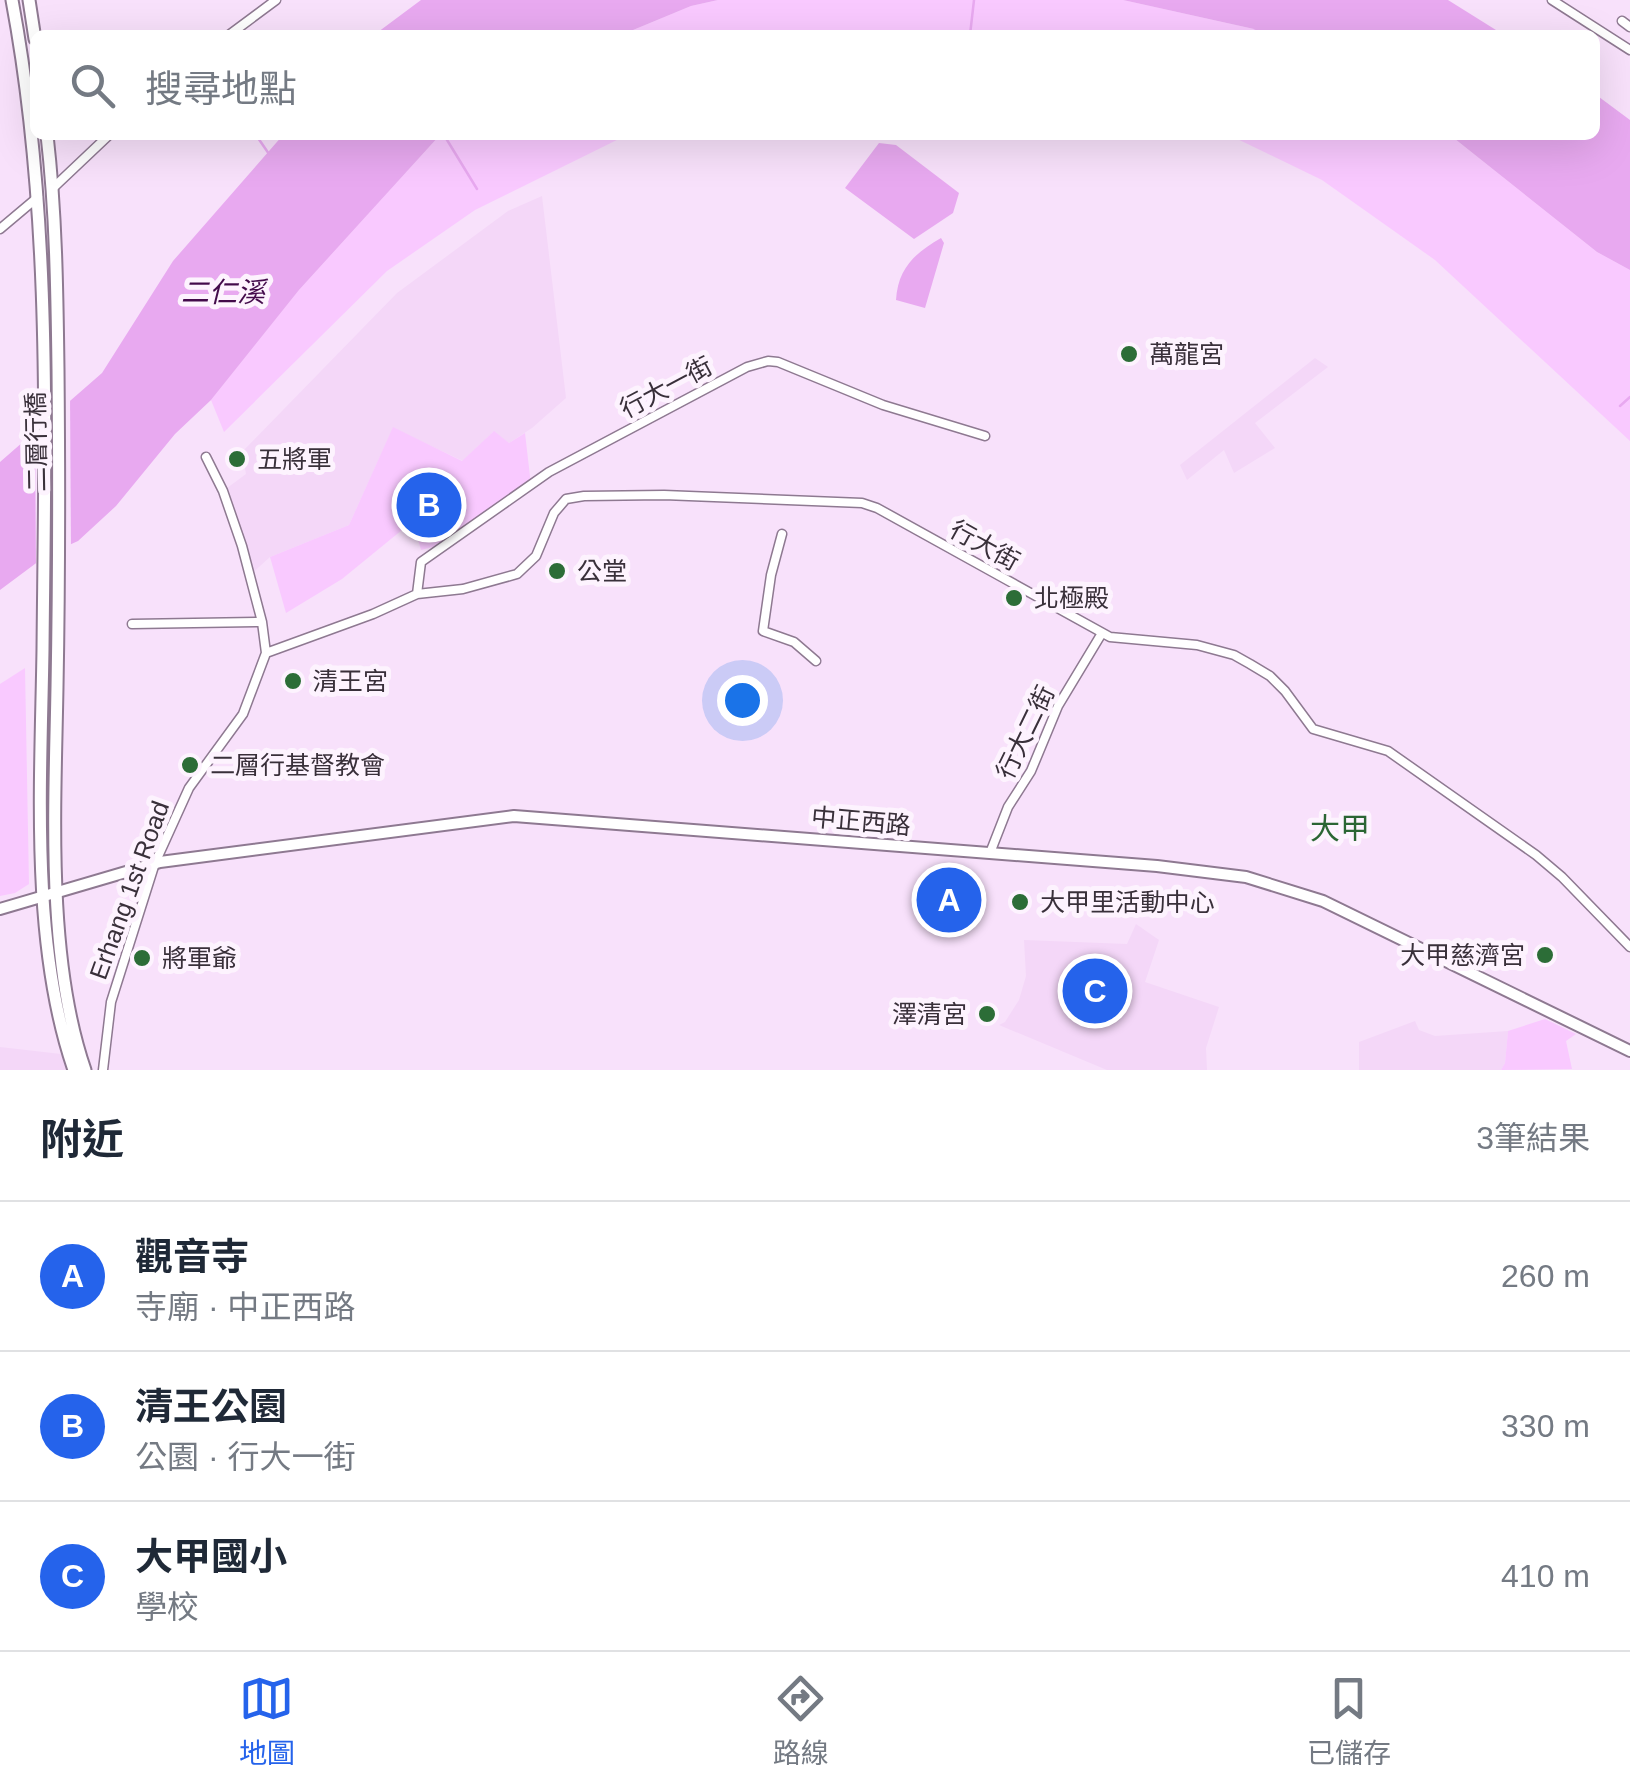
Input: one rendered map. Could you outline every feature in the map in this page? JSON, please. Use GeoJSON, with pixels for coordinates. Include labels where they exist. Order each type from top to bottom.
{"type":"FeatureCollection","features":[{"type":"Feature","properties":{"kind":"main road","name":"二層行橋"},"geometry":{"type":"LineString","coordinates":[[12,0],[30,134]]}},
{"type":"Feature","properties":{"kind":"main road"},"geometry":{"type":"LineString","coordinates":[[29,0],[34,30]]}},
{"type":"Feature","properties":{"kind":"main road","name":"二層行橋"},"geometry":{"type":"LineString","coordinates":[[31,140],[38,197],[44,510],[42,749],[52,895]]}},
{"type":"Feature","properties":{"kind":"main road","name":"二層行橋"},"geometry":{"type":"LineString","coordinates":[[48,140],[53,188],[60,510],[52,895]]}},
{"type":"Feature","properties":{"kind":"main road"},"geometry":{"type":"LineString","coordinates":[[52,895],[56,1002],[74,1070]]}},
{"type":"Feature","properties":{"kind":"main road"},"geometry":{"type":"LineString","coordinates":[[52,895],[66,1002],[84,1070]]}},
{"type":"Feature","properties":{"kind":"street"},"geometry":{"type":"LineString","coordinates":[[236,30],[276,0]]}},
{"type":"Feature","properties":{"kind":"street"},"geometry":{"type":"LineString","coordinates":[[1552,0],[1599,30]]}},
{"type":"Feature","properties":{"kind":"street"},"geometry":{"type":"LineString","coordinates":[[1622,20],[1630,28]]}},
{"type":"Feature","properties":{"kind":"street"},"geometry":{"type":"LineString","coordinates":[[1600,31],[1630,50]]}},
{"type":"Feature","properties":{"kind":"street"},"geometry":{"type":"LineString","coordinates":[[53,188],[104,140]]}},
{"type":"Feature","properties":{"kind":"street"},"geometry":{"type":"LineString","coordinates":[[0,229],[38,197]]}},
{"type":"Feature","properties":{"kind":"street","name":"行大一街"},"geometry":{"type":"LineString","coordinates":[[417,594],[421,562],[520,490],[720,380],[761,362],[778,362],[883,405],[986,436]]}},
{"type":"Feature","properties":{"kind":"street","name":"Erhang 1st Road"},"geometry":{"type":"LineString","coordinates":[[103,1070],[111,1002],[155,864],[189,788],[242,714],[266,653],[242,546],[223,491],[206,457]]}},
{"type":"Feature","properties":{"kind":"street","name":"行大街"},"geometry":{"type":"LineString","coordinates":[[266,653],[417,594],[517,574],[542,546],[554,513],[566,500],[584,496],[862,503],[1102,633],[1122,640],[1197,645],[1234,655],[1250,664],[1286,692],[1312,729],[1388,751],[1536,855],[1562,876],[1630,947]]}},
{"type":"Feature","properties":{"kind":"street"},"geometry":{"type":"LineString","coordinates":[[782,534],[763,631],[794,642],[816,661]]}},
{"type":"Feature","properties":{"kind":"street"},"geometry":{"type":"LineString","coordinates":[[132,624],[262,622]]}},
{"type":"Feature","properties":{"kind":"street","name":"行大二街"},"geometry":{"type":"LineString","coordinates":[[990,852],[1008,807],[1032,770],[1058,706],[1102,633]]}},
{"type":"Feature","properties":{"kind":"street","name":"中正西路"},"geometry":{"type":"LineString","coordinates":[[0,909],[155,864],[514,816],[1203,870],[1284,887],[1358,917],[1630,1052]]}},
{"type":"Feature","properties":{"kind":"shaded area"},"geometry":{"type":"Polygon","coordinates":[[[718,0],[1123,0],[1258,30],[633,30],[691,6],[718,0]]]}},
{"type":"Feature","properties":{"kind":"shaded area"},"geometry":{"type":"Polygon","coordinates":[[[435,140],[617,140],[475,210],[387,271],[224,432],[211,400],[299,290],[435,140]]]}},
{"type":"Feature","properties":{"kind":"shaded area"},"geometry":{"type":"Polygon","coordinates":[[[1239,140],[1456,140],[1597,252],[1630,270],[1630,441],[1435,260],[1322,180],[1239,140]]]}},
{"type":"Feature","properties":{"kind":"shaded area"},"geometry":{"type":"Polygon","coordinates":[[[542,196],[566,398],[509,443],[493,432],[463,461],[393,428],[349,525],[270,557],[250,575],[223,491],[246,474],[242,452],[397,293],[508,211],[542,196]]]}},
{"type":"Feature","properties":{"kind":"shaded area"},"geometry":{"type":"Polygon","coordinates":[[[1315,358],[1328,367],[1255,423],[1275,448],[1234,473],[1224,450],[1187,480],[1180,465],[1315,358]]]}},
{"type":"Feature","properties":{"kind":"shaded area"},"geometry":{"type":"Polygon","coordinates":[[[393,427],[462,461],[494,431],[509,443],[525,433],[531,485],[445,544],[421,550],[413,521],[342,579],[286,613],[270,557],[349,525],[393,427]]]}},
{"type":"Feature","properties":{"kind":"shaded area"},"geometry":{"type":"Polygon","coordinates":[[[25,668],[29,884],[0,896],[0,684],[25,668]]]}},
{"type":"Feature","properties":{"kind":"shaded area"},"geometry":{"type":"Polygon","coordinates":[[[1136,924],[1159,940],[1145,982],[1219,1007],[1206,1048],[1207,1070],[1107,1070],[999,1025],[1019,1000],[1026,976],[1024,940],[1127,944],[1136,924]]]}},
{"type":"Feature","properties":{"kind":"shaded area"},"geometry":{"type":"Polygon","coordinates":[[[1545,1019],[1576,1034],[1566,1041],[1572,1069],[1501,1070],[1508,1031],[1545,1019]]]}},
{"type":"Feature","properties":{"kind":"shaded area"},"geometry":{"type":"Polygon","coordinates":[[[1415,1021],[1419,1030],[1435,1036],[1508,1031],[1505,1063],[1501,1070],[1359,1070],[1359,1042],[1415,1021]]]}},
{"type":"Feature","properties":{"kind":"shaded area"},"geometry":{"type":"Polygon","coordinates":[[[0,1047],[61,1054],[67,1070],[0,1070],[0,1047]]]}},
{"type":"Feature","properties":{"kind":"water"},"geometry":{"type":"Polygon","coordinates":[[[421,0],[718,0],[691,6],[633,30],[381,30],[421,0]]]}},
{"type":"Feature","properties":{"kind":"water"},"geometry":{"type":"Polygon","coordinates":[[[1123,0],[1448,0],[1496,30],[1258,30],[1123,0]]]}},
{"type":"Feature","properties":{"kind":"water"},"geometry":{"type":"Polygon","coordinates":[[[1600,98],[1630,120],[1630,270],[1597,252],[1456,140],[1600,140],[1600,98]]]}},
{"type":"Feature","properties":{"kind":"water","name":"二仁溪"},"geometry":{"type":"Polygon","coordinates":[[[279,140],[435,140],[299,290],[211,400],[175,434],[116,506],[78,541],[47,555],[0,590],[0,462],[102,373],[173,261],[279,140]]]}},
{"type":"Feature","properties":{"kind":"water"},"geometry":{"type":"Polygon","coordinates":[[[879,143],[896,145],[959,193],[953,213],[914,239],[845,188],[879,143]]]}},
{"type":"Feature","properties":{"kind":"water"},"geometry":{"type":"Polygon","coordinates":[[[941,238],[944,243],[925,308],[896,300],[904,270],[941,238]]]}},
{"type":"Feature","properties":{"kind":"pier"},"geometry":{"type":"Polygon","coordinates":[[[70,396],[71,550],[36,570],[35,426],[70,396]]]}},
{"type":"Feature","properties":{"kind":"waterway"},"geometry":{"type":"LineString","coordinates":[[971,30],[974,0]]}},
{"type":"Feature","properties":{"kind":"waterway"},"geometry":{"type":"LineString","coordinates":[[259,140],[269,154]]}},
{"type":"Feature","properties":{"kind":"waterway"},"geometry":{"type":"LineString","coordinates":[[447,140],[477,189]]}},
{"type":"Feature","properties":{"kind":"waterway"},"geometry":{"type":"LineString","coordinates":[[1620,406],[1630,397]]}},
{"type":"Feature","properties":{"kind":"place","name":"萬龍宮"},"geometry":{"type":"Point","coordinates":[1129,354]}},
{"type":"Feature","properties":{"kind":"place","name":"五將軍"},"geometry":{"type":"Point","coordinates":[237,459]}},
{"type":"Feature","properties":{"kind":"place","name":"清王公園"},"geometry":{"type":"Point","coordinates":[429,505]}},
{"type":"Feature","properties":{"kind":"place","name":"公堂"},"geometry":{"type":"Point","coordinates":[557,571]}},
{"type":"Feature","properties":{"kind":"place","name":"北極殿"},"geometry":{"type":"Point","coordinates":[1014,598]}},
{"type":"Feature","properties":{"kind":"place","name":"清王宮"},"geometry":{"type":"Point","coordinates":[293,681]}},
{"type":"Feature","properties":{"kind":"place","name":"二層行基督教會"},"geometry":{"type":"Point","coordinates":[190,765]}},
{"type":"Feature","properties":{"kind":"place","name":"觀音寺"},"geometry":{"type":"Point","coordinates":[949,900]}},
{"type":"Feature","properties":{"kind":"place","name":"大甲里活動中心"},"geometry":{"type":"Point","coordinates":[1020,902]}},
{"type":"Feature","properties":{"kind":"place","name":"大甲慈濟宮"},"geometry":{"type":"Point","coordinates":[1545,955]}},
{"type":"Feature","properties":{"kind":"place","name":"將軍爺"},"geometry":{"type":"Point","coordinates":[142,958]}},
{"type":"Feature","properties":{"kind":"place","name":"大甲國小"},"geometry":{"type":"Point","coordinates":[1095,991]}},
{"type":"Feature","properties":{"kind":"place","name":"澤清宮"},"geometry":{"type":"Point","coordinates":[987,1014]}},
{"type":"Feature","properties":{"kind":"district","name":"大甲"},"geometry":{"type":"Point","coordinates":[1340,828]}}]}
